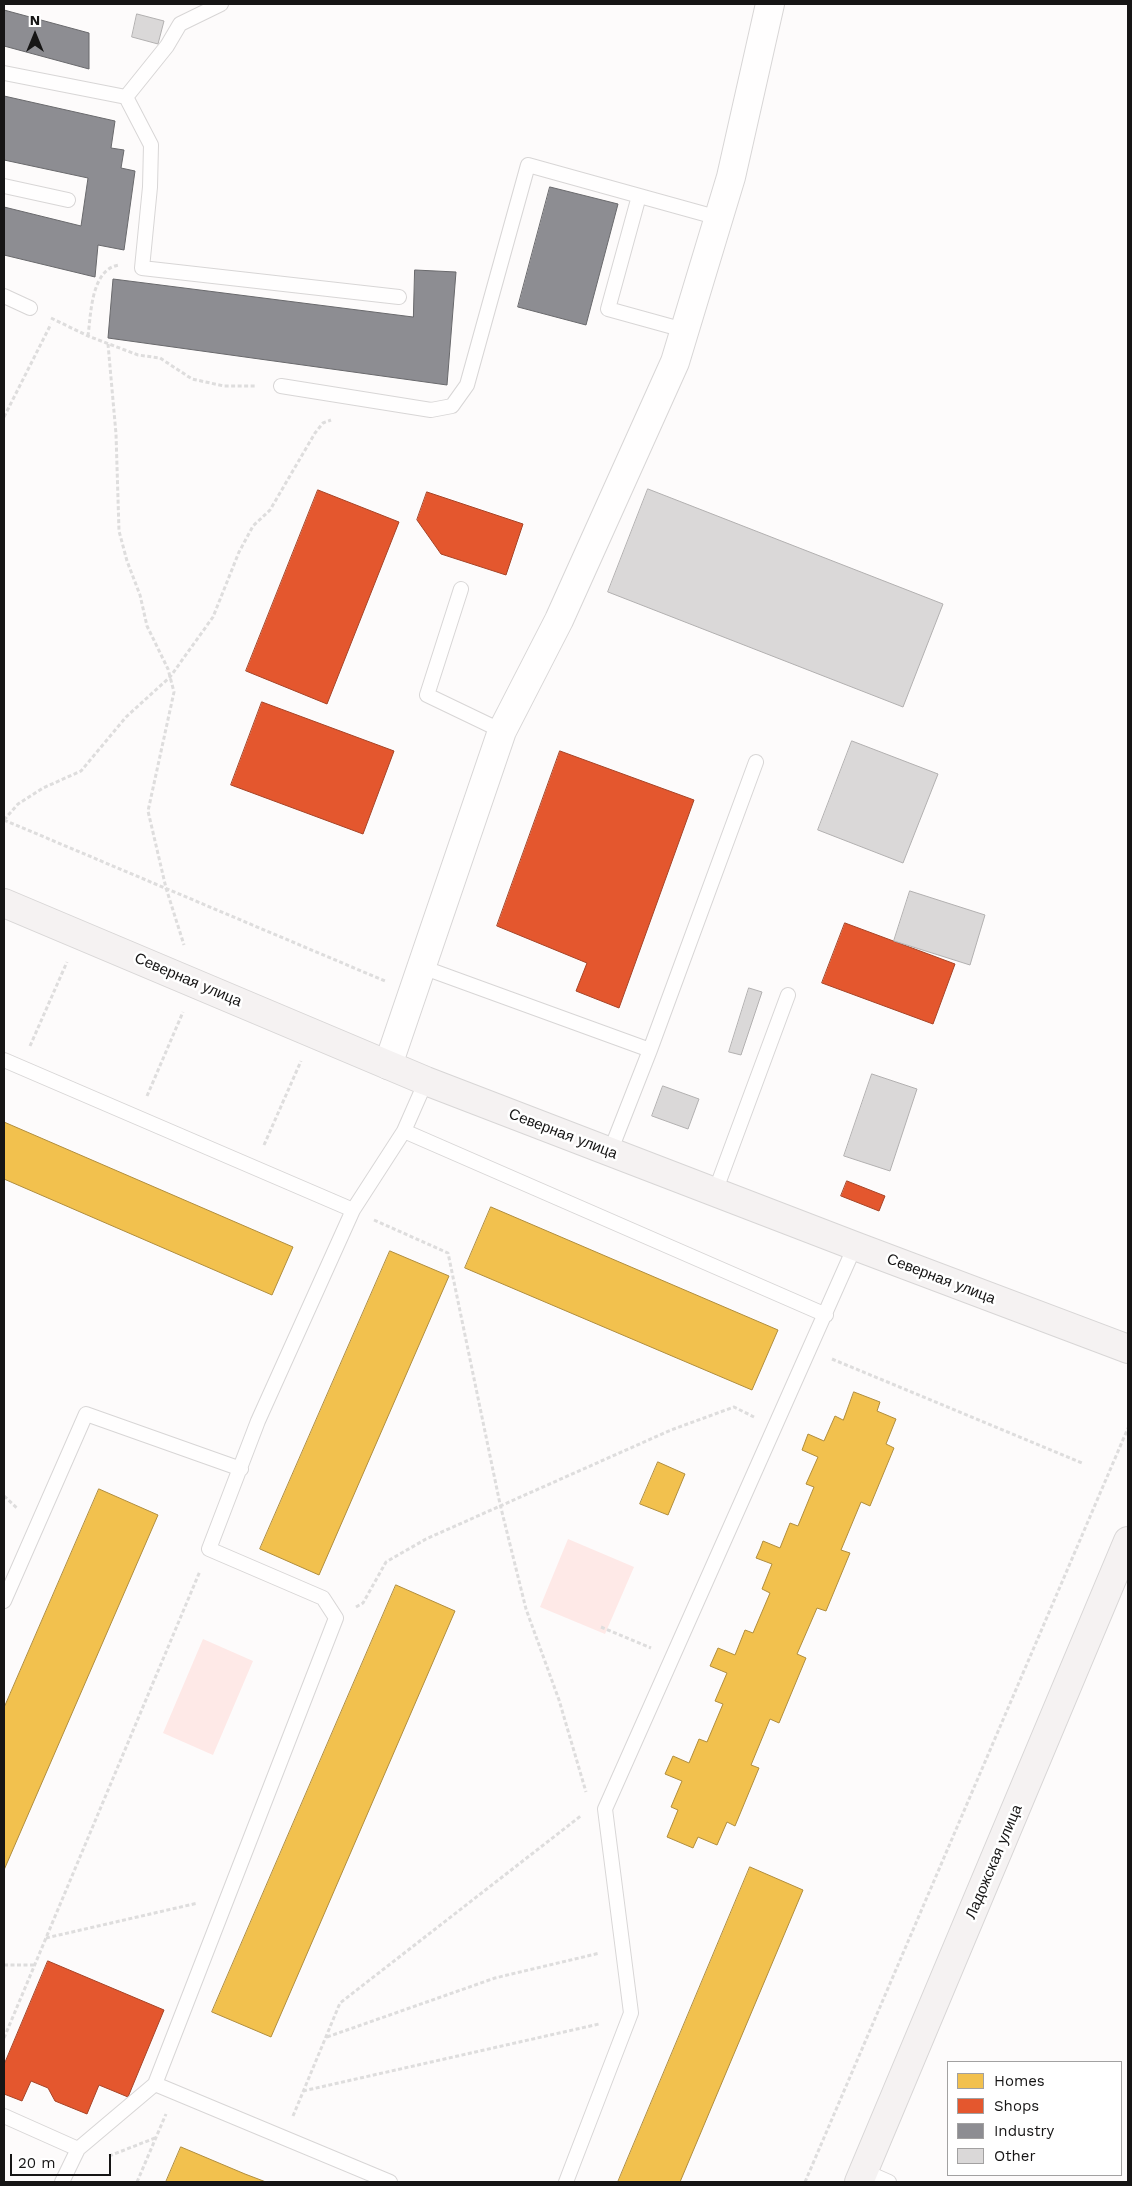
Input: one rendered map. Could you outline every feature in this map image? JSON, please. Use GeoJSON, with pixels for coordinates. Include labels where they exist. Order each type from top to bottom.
{"type":"FeatureCollection","features":[{"type":"Feature","properties":{"kind":"street"},"geometry":{"type":"LineString","coordinates":[[388,1065],[502,731],[558,620],[674,362],[731,177],[770,4]]}},
{"type":"Feature","properties":{"kind":"street","name":"Северная улица"},"geometry":{"type":"LineString","coordinates":[[4,903],[426,1081],[1128,1349]]}},
{"type":"Feature","properties":{"kind":"street","name":"Ладожская улица"},"geometry":{"type":"LineString","coordinates":[[861,2177],[1128,1541]]}},
{"type":"Feature","properties":{"kind":"lane"},"geometry":{"type":"LineString","coordinates":[[126,97],[167,46],[180,24],[222,4]]}},
{"type":"Feature","properties":{"kind":"lane"},"geometry":{"type":"LineString","coordinates":[[4,73],[126,97]]}},
{"type":"Feature","properties":{"kind":"lane"},"geometry":{"type":"LineString","coordinates":[[126,97],[151,144],[150,187],[142,268],[399,297]]}},
{"type":"Feature","properties":{"kind":"lane"},"geometry":{"type":"LineString","coordinates":[[281,386],[432,410],[452,406],[467,386],[528,165],[719,218]]}},
{"type":"Feature","properties":{"kind":"lane"},"geometry":{"type":"LineString","coordinates":[[4,186],[68,200]]}},
{"type":"Feature","properties":{"kind":"lane"},"geometry":{"type":"LineString","coordinates":[[640,196],[608,310],[684,330]]}},
{"type":"Feature","properties":{"kind":"lane"},"geometry":{"type":"LineString","coordinates":[[4,296],[30,308]]}},
{"type":"Feature","properties":{"kind":"lane"},"geometry":{"type":"LineString","coordinates":[[461,589],[427,695],[502,731]]}},
{"type":"Feature","properties":{"kind":"lane"},"geometry":{"type":"LineString","coordinates":[[610,1152],[650,1050],[756,762]]}},
{"type":"Feature","properties":{"kind":"lane"},"geometry":{"type":"LineString","coordinates":[[422,967],[650,1050]]}},
{"type":"Feature","properties":{"kind":"lane"},"geometry":{"type":"LineString","coordinates":[[715,1192],[788,995]]}},
{"type":"Feature","properties":{"kind":"lane"},"geometry":{"type":"LineString","coordinates":[[4,1060],[353,1210]]}},
{"type":"Feature","properties":{"kind":"lane"},"geometry":{"type":"LineString","coordinates":[[62,2182],[78,2149],[155,2084],[336,1618],[323,1598],[209,1549],[258,1421],[353,1210],[404,1132],[426,1081]]}},
{"type":"Feature","properties":{"kind":"lane"},"geometry":{"type":"LineString","coordinates":[[404,1132],[826,1315]]}},
{"type":"Feature","properties":{"kind":"lane"},"geometry":{"type":"LineString","coordinates":[[566,2182],[631,2013],[602,1806],[673,1657],[855,1246]]}},
{"type":"Feature","properties":{"kind":"lane"},"geometry":{"type":"LineString","coordinates":[[4,1601],[86,1414],[241,1469]]}},
{"type":"Feature","properties":{"kind":"lane"},"geometry":{"type":"LineString","coordinates":[[155,2084],[390,2182]]}},
{"type":"Feature","properties":{"kind":"lane"},"geometry":{"type":"LineString","coordinates":[[4,2116],[78,2149]]}},
{"type":"Feature","properties":{"kind":"lane"},"geometry":{"type":"LineString","coordinates":[[861,2177],[889,2182]]}},
{"type":"Feature","properties":{"kind":"path"},"geometry":{"type":"LineString","coordinates":[[88,336],[94,296],[101,275],[110,266],[119,264],[142,268]]}},
{"type":"Feature","properties":{"kind":"path"},"geometry":{"type":"LineString","coordinates":[[30,308],[108,344],[138,355],[160,358],[192,379],[224,386],[281,386]]}},
{"type":"Feature","properties":{"kind":"path"},"geometry":{"type":"LineString","coordinates":[[4,417],[53,319]]}},
{"type":"Feature","properties":{"kind":"path"},"geometry":{"type":"LineString","coordinates":[[108,344],[116,434],[119,531],[127,561],[140,595],[147,626],[170,677],[174,692],[148,810],[166,888],[196,983],[138,1117]]}},
{"type":"Feature","properties":{"kind":"path"},"geometry":{"type":"LineString","coordinates":[[374,401],[323,423],[315,433],[270,510],[253,526],[238,552],[213,617],[170,677],[126,717],[81,771],[43,788],[18,804],[4,820],[413,992]]}},
{"type":"Feature","properties":{"kind":"path"},"geometry":{"type":"LineString","coordinates":[[21,1067],[79,934]]}},
{"type":"Feature","properties":{"kind":"path"},"geometry":{"type":"LineString","coordinates":[[254,1168],[313,1033]]}},
{"type":"Feature","properties":{"kind":"path"},"geometry":{"type":"LineString","coordinates":[[284,2138],[340,2003],[602,1806],[585,1791],[559,1700],[526,1610],[500,1504],[448,1252],[353,1210]]}},
{"type":"Feature","properties":{"kind":"path"},"geometry":{"type":"LineString","coordinates":[[810,1350],[1082,1463]]}},
{"type":"Feature","properties":{"kind":"path"},"geometry":{"type":"LineString","coordinates":[[336,1618],[363,1603],[386,1562],[426,1538],[671,1430],[734,1407],[776,1428]]}},
{"type":"Feature","properties":{"kind":"path"},"geometry":{"type":"LineString","coordinates":[[805,2182],[1128,1428]]}},
{"type":"Feature","properties":{"kind":"path"},"geometry":{"type":"LineString","coordinates":[[4,2038],[209,1549]]}},
{"type":"Feature","properties":{"kind":"path"},"geometry":{"type":"LineString","coordinates":[[601,1627],[673,1657]]}},
{"type":"Feature","properties":{"kind":"path"},"geometry":{"type":"LineString","coordinates":[[45,1938],[228,1896]]}},
{"type":"Feature","properties":{"kind":"path"},"geometry":{"type":"LineString","coordinates":[[326,2037],[495,1978],[623,1947]]}},
{"type":"Feature","properties":{"kind":"path"},"geometry":{"type":"LineString","coordinates":[[4,1965],[34,1965]]}},
{"type":"Feature","properties":{"kind":"path"},"geometry":{"type":"LineString","coordinates":[[303,2091],[629,2018]]}},
{"type":"Feature","properties":{"kind":"path"},"geometry":{"type":"LineString","coordinates":[[137,2182],[175,2092]]}},
{"type":"Feature","properties":{"kind":"path"},"geometry":{"type":"LineString","coordinates":[[102,2160],[156,2138]]}},
{"type":"Feature","properties":{"kind":"shaded area"},"geometry":{"type":"Polygon","coordinates":[[[568,1539],[634,1567],[605,1634],[540,1607],[568,1539]]]}},
{"type":"Feature","properties":{"kind":"shaded area"},"geometry":{"type":"Polygon","coordinates":[[[203,1639],[253,1661],[213,1755],[163,1733],[203,1639]]]}},
{"type":"Feature","properties":{"kind":"building: Homes"},"geometry":{"type":"Polygon","coordinates":[[[4,1122],[293,1247],[272,1295],[4,1179],[4,1122]]]}},
{"type":"Feature","properties":{"kind":"building: Homes"},"geometry":{"type":"Polygon","coordinates":[[[491,1207],[778,1330],[752,1390],[465,1268],[491,1207]]]}},
{"type":"Feature","properties":{"kind":"building: Homes"},"geometry":{"type":"Polygon","coordinates":[[[390,1251],[449,1276],[319,1575],[260,1549],[390,1251]]]}},
{"type":"Feature","properties":{"kind":"building: Homes"},"geometry":{"type":"Polygon","coordinates":[[[854,1392],[880,1402],[877,1411],[896,1419],[886,1444],[894,1448],[870,1506],[861,1502],[841,1550],[850,1553],[826,1611],[817,1608],[797,1654],[806,1658],[779,1723],[770,1719],[751,1765],[759,1768],[735,1826],[727,1822],[717,1845],[698,1837],[693,1848],[667,1837],[678,1810],[671,1807],[682,1781],[665,1774],[673,1756],[689,1763],[699,1739],[707,1742],[723,1704],[715,1701],[727,1673],[710,1666],[718,1648],[735,1655],[745,1630],[753,1633],[770,1593],[762,1589],[772,1564],[756,1558],[763,1541],[780,1548],[790,1523],[798,1526],[814,1487],[806,1484],[818,1457],[802,1450],[808,1434],[824,1441],[835,1416],[843,1420],[854,1392]]]}},
{"type":"Feature","properties":{"kind":"building: Homes"},"geometry":{"type":"Polygon","coordinates":[[[658,1462],[685,1474],[668,1515],[640,1504],[658,1462]]]}},
{"type":"Feature","properties":{"kind":"building: Homes"},"geometry":{"type":"Polygon","coordinates":[[[99,1489],[158,1515],[4,1870],[4,1708],[99,1489]]]}},
{"type":"Feature","properties":{"kind":"building: Homes"},"geometry":{"type":"Polygon","coordinates":[[[396,1585],[455,1611],[271,2037],[212,2012],[396,1585]]]}},
{"type":"Feature","properties":{"kind":"building: Homes"},"geometry":{"type":"Polygon","coordinates":[[[750,1867],[803,1890],[680,2182],[618,2182],[750,1867]]]}},
{"type":"Feature","properties":{"kind":"building: Homes"},"geometry":{"type":"Polygon","coordinates":[[[181,2147],[245,2174],[266,2182],[166,2182],[181,2147]]]}},
{"type":"Feature","properties":{"kind":"building: Shops"},"geometry":{"type":"Polygon","coordinates":[[[318,490],[399,522],[327,704],[246,671],[318,490]]]}},
{"type":"Feature","properties":{"kind":"building: Shops"},"geometry":{"type":"Polygon","coordinates":[[[427,492],[523,524],[506,575],[441,554],[417,520],[427,492]]]}},
{"type":"Feature","properties":{"kind":"building: Shops"},"geometry":{"type":"Polygon","coordinates":[[[262,702],[394,751],[363,834],[231,785],[262,702]]]}},
{"type":"Feature","properties":{"kind":"building: Shops"},"geometry":{"type":"Polygon","coordinates":[[[560,751],[694,800],[619,1008],[576,991],[587,963],[497,926],[560,751]]]}},
{"type":"Feature","properties":{"kind":"building: Shops"},"geometry":{"type":"Polygon","coordinates":[[[845,923],[955,964],[933,1024],[822,983],[845,923]]]}},
{"type":"Feature","properties":{"kind":"building: Shops"},"geometry":{"type":"Polygon","coordinates":[[[847,1181],[885,1196],[879,1211],[841,1196],[847,1181]]]}},
{"type":"Feature","properties":{"kind":"building: Shops"},"geometry":{"type":"Polygon","coordinates":[[[48,1961],[164,2010],[128,2097],[99,2085],[87,2114],[55,2101],[48,2088],[31,2081],[22,2101],[4,2094],[4,2065],[48,1961]]]}},
{"type":"Feature","properties":{"kind":"building: Industry"},"geometry":{"type":"Polygon","coordinates":[[[4,10],[89,33],[89,69],[4,46],[4,10]]]}},
{"type":"Feature","properties":{"kind":"building: Industry"},"geometry":{"type":"Polygon","coordinates":[[[4,96],[115,121],[111,148],[124,150],[121,168],[135,171],[124,250],[98,245],[95,277],[4,255],[4,207],[81,226],[88,178],[4,160],[4,96]]]}},
{"type":"Feature","properties":{"kind":"building: Industry"},"geometry":{"type":"Polygon","coordinates":[[[550,187],[618,204],[586,325],[518,307],[550,187]]]}},
{"type":"Feature","properties":{"kind":"building: Industry"},"geometry":{"type":"Polygon","coordinates":[[[415,270],[456,272],[447,385],[108,338],[113,279],[413,317],[415,270]]]}},
{"type":"Feature","properties":{"kind":"building: Other"},"geometry":{"type":"Polygon","coordinates":[[[137,14],[164,21],[158,44],[132,37],[137,14]]]}},
{"type":"Feature","properties":{"kind":"building: Other"},"geometry":{"type":"Polygon","coordinates":[[[648,489],[943,604],[903,707],[608,592],[648,489]]]}},
{"type":"Feature","properties":{"kind":"building: Other"},"geometry":{"type":"Polygon","coordinates":[[[852,741],[938,774],[903,863],[818,830],[852,741]]]}},
{"type":"Feature","properties":{"kind":"building: Other"},"geometry":{"type":"Polygon","coordinates":[[[910,891],[985,915],[970,965],[894,941],[910,891]]]}},
{"type":"Feature","properties":{"kind":"building: Other"},"geometry":{"type":"Polygon","coordinates":[[[749,988],[762,992],[741,1055],[729,1052],[749,988]]]}},
{"type":"Feature","properties":{"kind":"building: Other"},"geometry":{"type":"Polygon","coordinates":[[[872,1074],[917,1089],[890,1171],[844,1156],[872,1074]]]}},
{"type":"Feature","properties":{"kind":"building: Other"},"geometry":{"type":"Polygon","coordinates":[[[663,1086],[699,1099],[688,1129],[652,1116],[663,1086]]]}}]}
